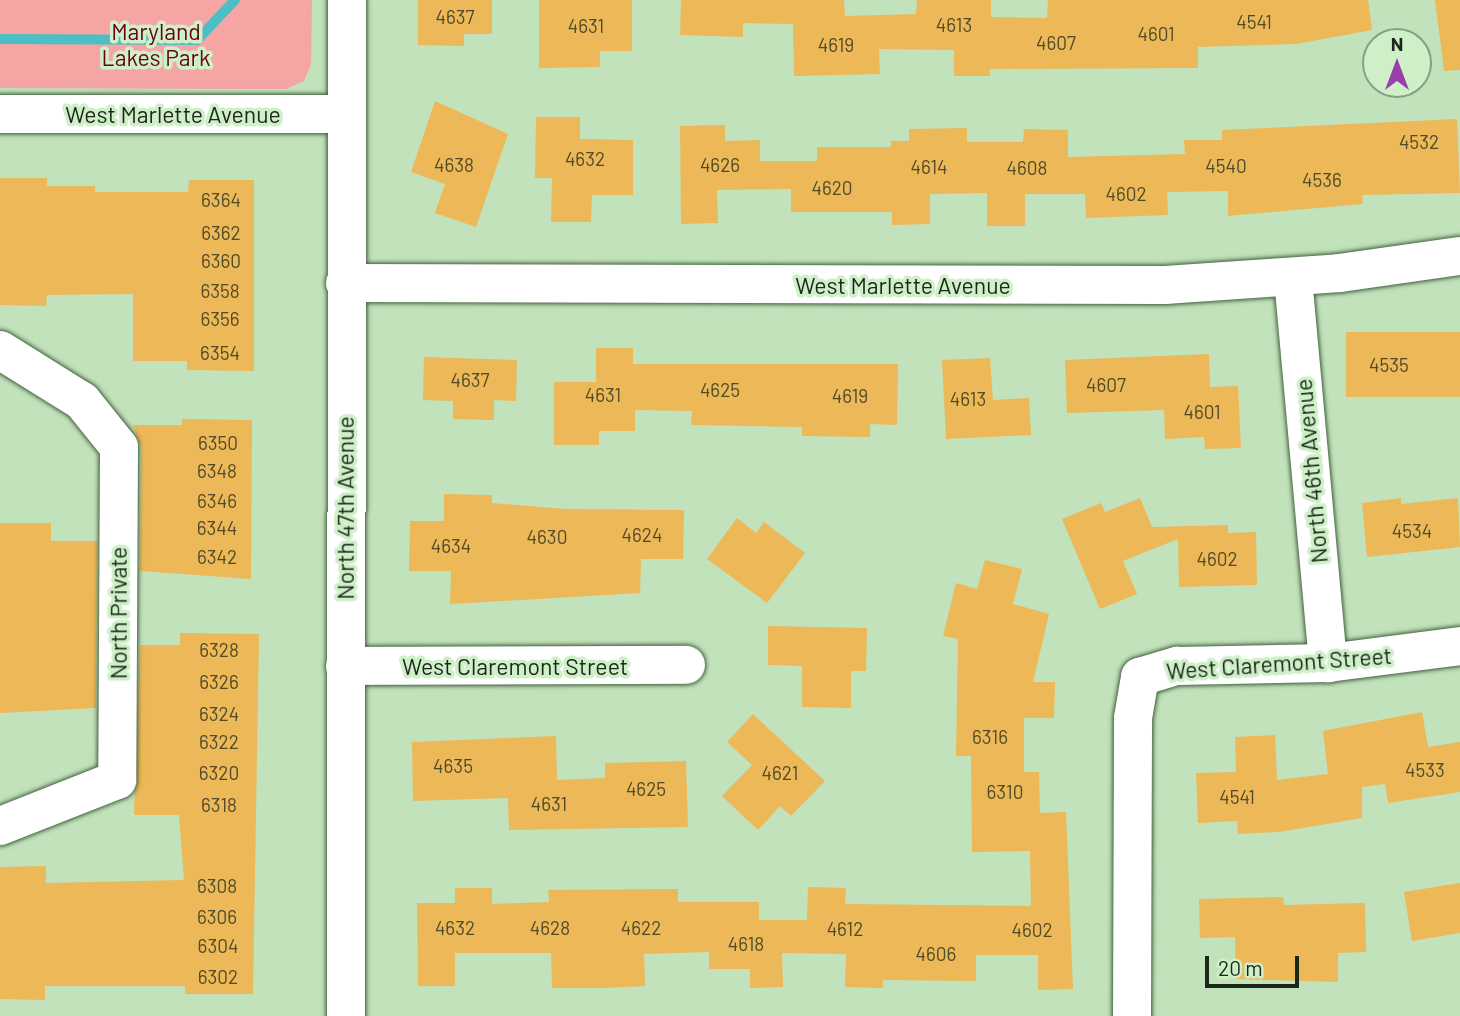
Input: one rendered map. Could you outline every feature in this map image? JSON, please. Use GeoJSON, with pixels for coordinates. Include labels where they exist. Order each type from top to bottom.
{"type":"FeatureCollection","features":[{"type":"Feature","properties":{"kind":"street","name":"North 47th Avenue"},"geometry":{"type":"LineString","coordinates":[[346,1016],[347,0]]}},
{"type":"Feature","properties":{"kind":"street","name":"West Marlette Avenue"},"geometry":{"type":"LineString","coordinates":[[0,114],[346,114]]}},
{"type":"Feature","properties":{"kind":"street","name":"West Marlette Avenue"},"geometry":{"type":"LineString","coordinates":[[345,283],[1165,285],[1293,278],[1460,256]]}},
{"type":"Feature","properties":{"kind":"street","name":"North 46th Avenue"},"geometry":{"type":"LineString","coordinates":[[1293,278],[1328,663]]}},
{"type":"Feature","properties":{"kind":"street","name":"North Private"},"geometry":{"type":"LineString","coordinates":[[0,349],[82,401],[119,447],[117,780],[0,826]]}},
{"type":"Feature","properties":{"kind":"street","name":"West Claremont Street"},"geometry":{"type":"LineString","coordinates":[[1132,1016],[1133,718],[1140,677],[1177,666],[1328,663],[1460,646]]}},
{"type":"Feature","properties":{"kind":"street","name":"West Claremont Street"},"geometry":{"type":"LineString","coordinates":[[345,666],[686,665]]}},
{"type":"Feature","properties":{"kind":"green space","name":"Maryland Lakes Park"},"geometry":{"type":"Polygon","coordinates":[[[0,0],[312,0],[311,64],[304,81],[286,89],[0,88],[0,0]]]}},
{"type":"Feature","properties":{"kind":"building"},"geometry":{"type":"Polygon","coordinates":[[[418,0],[492,0],[492,34],[464,34],[464,46],[418,45],[418,0]]]}},
{"type":"Feature","properties":{"kind":"building"},"geometry":{"type":"Polygon","coordinates":[[[539,0],[632,0],[632,51],[600,51],[600,67],[539,68],[539,0]]]}},
{"type":"Feature","properties":{"kind":"building"},"geometry":{"type":"Polygon","coordinates":[[[681,0],[844,0],[845,16],[916,14],[917,0],[991,0],[991,17],[1047,18],[1048,0],[1368,0],[1372,28],[1296,44],[1198,47],[1198,68],[990,69],[990,76],[954,76],[954,50],[879,49],[880,74],[794,76],[793,24],[743,23],[743,37],[680,35],[681,0]]]}},
{"type":"Feature","properties":{"kind":"building"},"geometry":{"type":"Polygon","coordinates":[[[1435,0],[1460,0],[1460,70],[1444,71],[1435,0]]]}},
{"type":"Feature","properties":{"kind":"building"},"geometry":{"type":"Polygon","coordinates":[[[435,101],[508,134],[476,227],[435,213],[445,184],[411,172],[435,101]]]}},
{"type":"Feature","properties":{"kind":"building"},"geometry":{"type":"Polygon","coordinates":[[[536,117],[580,117],[580,139],[633,140],[633,195],[592,195],[591,222],[551,222],[552,178],[535,178],[536,117]]]}},
{"type":"Feature","properties":{"kind":"building"},"geometry":{"type":"Polygon","coordinates":[[[1457,119],[1460,193],[1362,195],[1363,204],[1228,216],[1228,191],[1167,192],[1168,215],[1086,218],[1085,194],[1025,194],[1025,226],[987,226],[987,193],[930,194],[930,224],[892,225],[892,212],[791,212],[791,189],[717,190],[718,223],[681,224],[680,126],[725,125],[725,141],[760,140],[760,161],[817,161],[817,147],[891,147],[891,141],[909,141],[909,129],[967,128],[967,142],[1023,142],[1024,129],[1068,130],[1068,157],[1185,154],[1184,140],[1222,140],[1222,130],[1457,119]]]}},
{"type":"Feature","properties":{"kind":"building"},"geometry":{"type":"Polygon","coordinates":[[[0,178],[47,178],[47,186],[95,186],[95,192],[188,192],[189,180],[254,180],[254,371],[187,370],[187,361],[133,361],[133,294],[47,295],[46,306],[0,305],[0,178]]]}},
{"type":"Feature","properties":{"kind":"building"},"geometry":{"type":"Polygon","coordinates":[[[1346,332],[1460,332],[1460,397],[1346,397],[1346,332]]]}},
{"type":"Feature","properties":{"kind":"building"},"geometry":{"type":"Polygon","coordinates":[[[596,348],[633,348],[633,364],[898,364],[897,425],[870,424],[870,437],[802,436],[802,427],[691,425],[692,411],[635,410],[635,431],[599,431],[599,445],[554,445],[554,382],[596,382],[596,348]]]}},
{"type":"Feature","properties":{"kind":"building"},"geometry":{"type":"Polygon","coordinates":[[[1209,354],[1210,387],[1238,386],[1241,448],[1205,449],[1204,437],[1165,439],[1164,410],[1067,413],[1065,360],[1209,354]]]}},
{"type":"Feature","properties":{"kind":"building"},"geometry":{"type":"Polygon","coordinates":[[[424,357],[517,360],[516,401],[494,400],[494,420],[453,419],[453,401],[423,400],[424,357]]]}},
{"type":"Feature","properties":{"kind":"building"},"geometry":{"type":"Polygon","coordinates":[[[990,358],[993,400],[1029,398],[1031,435],[946,439],[942,360],[990,358]]]}},
{"type":"Feature","properties":{"kind":"building"},"geometry":{"type":"Polygon","coordinates":[[[182,419],[252,420],[251,579],[140,571],[141,447],[133,425],[182,425],[182,419]]]}},
{"type":"Feature","properties":{"kind":"building"},"geometry":{"type":"Polygon","coordinates":[[[444,494],[492,495],[492,503],[565,509],[684,510],[683,559],[641,559],[640,593],[450,604],[451,571],[409,571],[410,521],[444,521],[444,494]]]}},
{"type":"Feature","properties":{"kind":"building"},"geometry":{"type":"Polygon","coordinates":[[[1140,498],[1152,527],[1228,525],[1228,533],[1256,532],[1257,585],[1179,587],[1178,539],[1123,561],[1137,594],[1100,609],[1062,519],[1101,503],[1105,512],[1140,498]]]}},
{"type":"Feature","properties":{"kind":"building"},"geometry":{"type":"Polygon","coordinates":[[[1401,498],[1401,504],[1458,498],[1460,547],[1367,557],[1362,503],[1401,498]]]}},
{"type":"Feature","properties":{"kind":"building"},"geometry":{"type":"Polygon","coordinates":[[[737,518],[756,533],[764,522],[805,553],[767,603],[707,559],[737,518]]]}},
{"type":"Feature","properties":{"kind":"building"},"geometry":{"type":"Polygon","coordinates":[[[0,523],[51,523],[51,541],[97,541],[96,708],[0,713],[0,523]]]}},
{"type":"Feature","properties":{"kind":"building"},"geometry":{"type":"Polygon","coordinates":[[[985,560],[1022,569],[1013,604],[1049,614],[1033,682],[1055,682],[1054,718],[1024,718],[1024,772],[1039,772],[1040,813],[1066,812],[1073,989],[1038,990],[1038,955],[976,955],[976,981],[883,980],[883,988],[845,987],[846,954],[782,953],[783,987],[750,988],[750,969],[709,969],[709,952],[644,954],[645,986],[604,988],[552,988],[551,953],[455,953],[455,986],[418,986],[417,903],[455,903],[455,888],[492,888],[492,904],[549,902],[548,890],[678,889],[678,902],[759,902],[759,920],[807,920],[808,887],[846,888],[845,904],[1031,906],[1030,851],[972,852],[971,756],[956,756],[958,639],[943,636],[956,583],[977,589],[985,560]]]}},
{"type":"Feature","properties":{"kind":"building"},"geometry":{"type":"Polygon","coordinates":[[[768,626],[867,628],[866,671],[851,671],[851,708],[802,707],[802,666],[768,665],[768,626]]]}},
{"type":"Feature","properties":{"kind":"building"},"geometry":{"type":"Polygon","coordinates":[[[180,633],[259,634],[253,994],[185,994],[185,986],[45,986],[45,1000],[0,999],[0,867],[46,866],[46,883],[184,880],[179,815],[134,815],[140,645],[180,645],[180,633]]]}},
{"type":"Feature","properties":{"kind":"building"},"geometry":{"type":"Polygon","coordinates":[[[1422,712],[1428,747],[1460,742],[1460,792],[1388,803],[1385,784],[1362,787],[1362,818],[1279,832],[1238,834],[1237,821],[1198,823],[1196,773],[1236,772],[1235,737],[1275,735],[1277,780],[1328,774],[1323,731],[1422,712]]]}},
{"type":"Feature","properties":{"kind":"building"},"geometry":{"type":"Polygon","coordinates":[[[753,714],[825,781],[791,816],[780,806],[758,830],[722,796],[752,765],[727,742],[753,714]]]}},
{"type":"Feature","properties":{"kind":"building"},"geometry":{"type":"Polygon","coordinates":[[[556,736],[557,780],[605,778],[605,763],[686,761],[688,827],[509,830],[508,798],[413,801],[412,742],[556,736]]]}},
{"type":"Feature","properties":{"kind":"building"},"geometry":{"type":"Polygon","coordinates":[[[1460,883],[1460,933],[1412,941],[1404,892],[1460,883]]]}},
{"type":"Feature","properties":{"kind":"building"},"geometry":{"type":"Polygon","coordinates":[[[1283,897],[1284,905],[1365,903],[1366,952],[1338,953],[1338,982],[1236,979],[1235,937],[1200,938],[1199,899],[1283,897]]]}},
{"type":"Feature","properties":{"kind":"waterway"},"geometry":{"type":"LineString","coordinates":[[0,39],[197,40],[235,0]]}}]}
